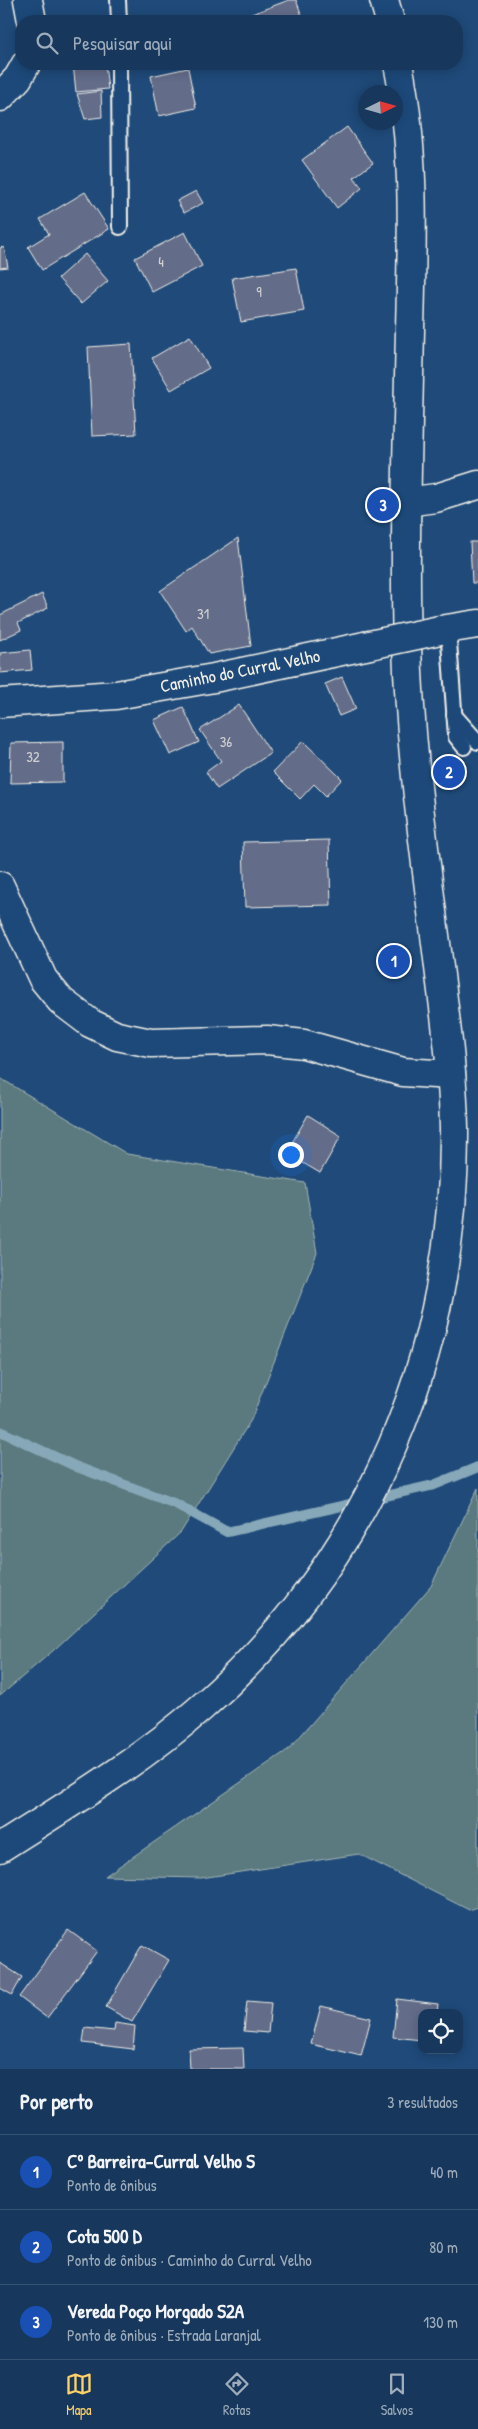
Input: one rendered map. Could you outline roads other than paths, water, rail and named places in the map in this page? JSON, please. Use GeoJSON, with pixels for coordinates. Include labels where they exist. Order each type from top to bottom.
{"type":"FeatureCollection","features":[{"type":"Feature","properties":{"kind":"main road"},"geometry":{"type":"LineString","coordinates":[[384,0],[388,15]]}},
{"type":"Feature","properties":{"kind":"main road"},"geometry":{"type":"LineString","coordinates":[[0,97],[18,78],[23,70]]}},
{"type":"Feature","properties":{"kind":"main road"},"geometry":{"type":"LineString","coordinates":[[0,1848],[152,1748],[205,1705],[256,1654],[303,1600],[334,1557],[366,1504],[386,1464],[407,1412],[425,1359],[438,1305],[447,1250],[454,1128],[451,1075],[415,781],[407,648],[406,502],[412,257],[412,165],[405,96],[399,70]]}},
{"type":"Feature","properties":{"kind":"main road"},"geometry":{"type":"LineString","coordinates":[[406,502],[436,498],[478,485]]}},
{"type":"Feature","properties":{"kind":"main road","name":"Caminho do Curral Velho"},"geometry":{"type":"LineString","coordinates":[[0,703],[116,695],[214,678],[444,629],[478,624]]}},
{"type":"Feature","properties":{"kind":"main road"},"geometry":{"type":"LineString","coordinates":[[0,886],[43,980],[61,1001],[90,1023],[117,1036],[150,1043],[267,1040],[304,1044],[403,1072],[451,1075]]}},
{"type":"Feature","properties":{"kind":"lane"},"geometry":{"type":"LineString","coordinates":[[118,0],[119,15]]}},
{"type":"Feature","properties":{"kind":"lane"},"geometry":{"type":"LineString","coordinates":[[119,70],[120,227]]}},
{"type":"Feature","properties":{"kind":"lane"},"geometry":{"type":"LineString","coordinates":[[444,629],[456,737],[464,747]]}},
{"type":"Feature","properties":{"kind":"lane"},"geometry":{"type":"LineString","coordinates":[[454,715],[478,742]]}},
{"type":"Feature","properties":{"kind":"waterway"},"geometry":{"type":"LineString","coordinates":[[0,1431],[77,1467],[176,1504],[227,1532],[434,1485],[478,1467]]}},
{"type":"Feature","properties":{"kind":"place","name":"Vereda Poço Morgado S2A"},"geometry":{"type":"Point","coordinates":[383,505]}},
{"type":"Feature","properties":{"kind":"place","name":"Cota 500 D"},"geometry":{"type":"Point","coordinates":[449,772]}},
{"type":"Feature","properties":{"kind":"place","name":"Cº Barreira-Curral Velho S"},"geometry":{"type":"Point","coordinates":[394,961]}}]}
